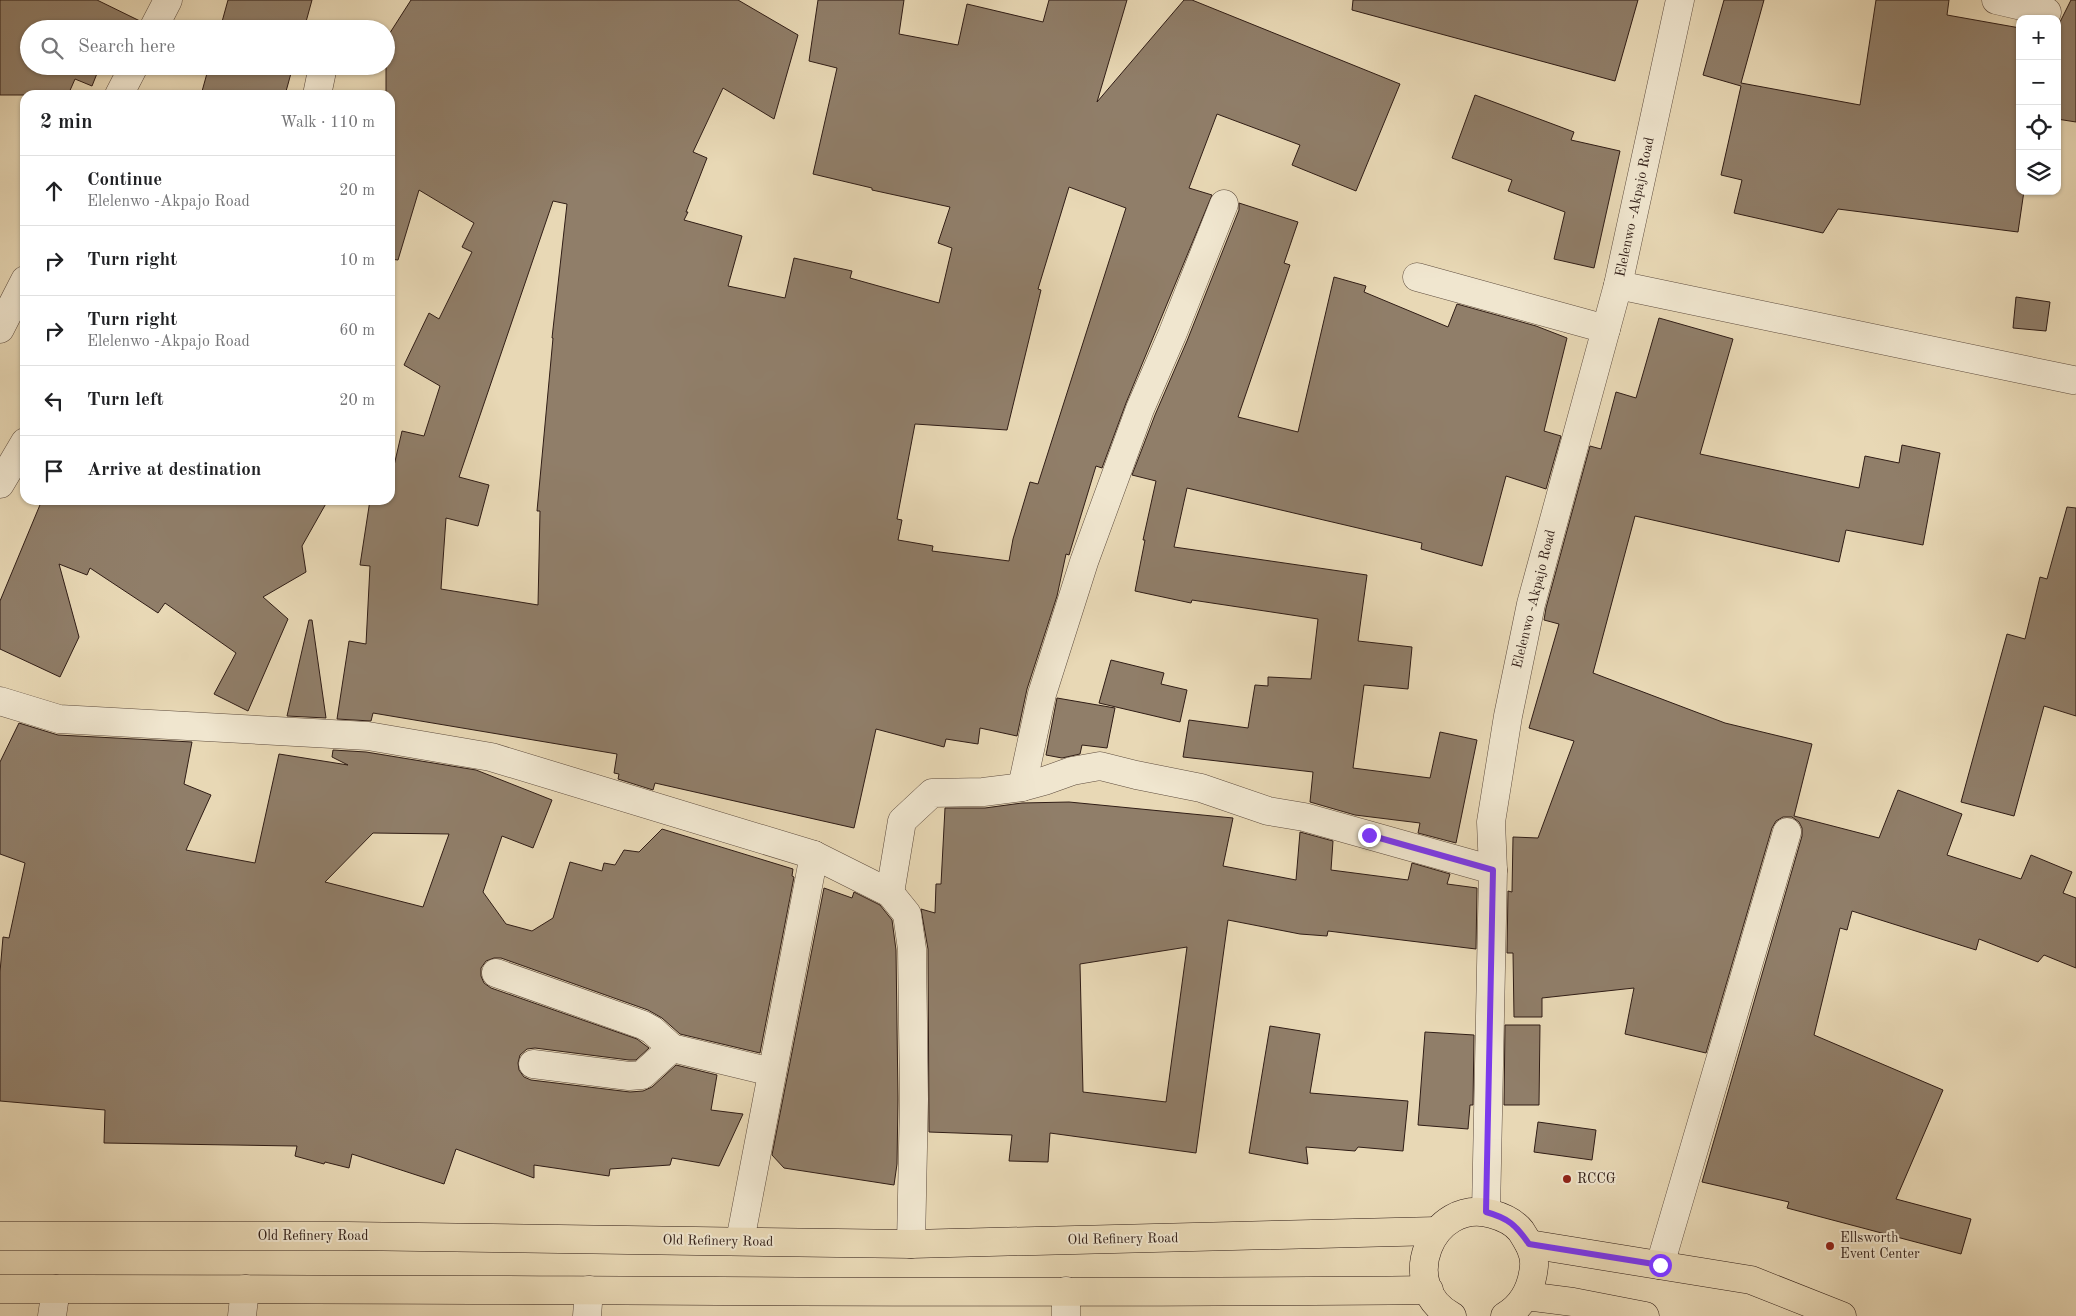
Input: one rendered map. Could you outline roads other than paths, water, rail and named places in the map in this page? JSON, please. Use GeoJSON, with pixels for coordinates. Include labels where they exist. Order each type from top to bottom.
{"type":"FeatureCollection","features":[{"type":"Feature","properties":{"kind":"main road"},"geometry":{"type":"LineString","coordinates":[[1452,1316],[1445,1312],[1433,1299],[1425,1282],[1423,1265],[1427,1247],[1437,1231],[1450,1220],[1468,1213],[1486,1212],[1503,1217],[1518,1228],[1529,1244],[1534,1261],[1533,1279],[1526,1296],[1514,1311],[1505,1316]]}},
{"type":"Feature","properties":{"kind":"main road","name":"Old Refinery Road"},"geometry":{"type":"LineString","coordinates":[[0,1236],[347,1236],[911,1244],[1437,1231]]}},
{"type":"Feature","properties":{"kind":"main road"},"geometry":{"type":"LineString","coordinates":[[1529,1244],[1751,1280],[1842,1316]]}},
{"type":"Feature","properties":{"kind":"main road"},"geometry":{"type":"LineString","coordinates":[[0,1289],[246,1289],[588,1303],[1066,1304],[1429,1290]]}},
{"type":"Feature","properties":{"kind":"main road"},"geometry":{"type":"LineString","coordinates":[[1526,1296],[1573,1302],[1645,1316]]}},
{"type":"Feature","properties":{"kind":"street"},"geometry":{"type":"LineString","coordinates":[[158,20],[168,0]]}},
{"type":"Feature","properties":{"kind":"street","name":"Elelenwo -Akpajo Road"},"geometry":{"type":"LineString","coordinates":[[1486,1212],[1493,870],[1491,822],[1508,716],[1531,604],[1618,285],[1680,0]]}},
{"type":"Feature","properties":{"kind":"street"},"geometry":{"type":"LineString","coordinates":[[1996,0],[2047,12]]}},
{"type":"Feature","properties":{"kind":"street"},"geometry":{"type":"LineString","coordinates":[[122,90],[129,75]]}},
{"type":"Feature","properties":{"kind":"street"},"geometry":{"type":"LineString","coordinates":[[318,90],[321,75]]}},
{"type":"Feature","properties":{"kind":"street"},"geometry":{"type":"LineString","coordinates":[[1022,787],[1042,694],[1084,562],[1140,409],[1172,335],[1224,204]]}},
{"type":"Feature","properties":{"kind":"street"},"geometry":{"type":"LineString","coordinates":[[1417,278],[1606,329]]}},
{"type":"Feature","properties":{"kind":"street"},"geometry":{"type":"LineString","coordinates":[[1618,285],[2073,380]]}},
{"type":"Feature","properties":{"kind":"street"},"geometry":{"type":"LineString","coordinates":[[0,329],[20,290]]}},
{"type":"Feature","properties":{"kind":"street"},"geometry":{"type":"LineString","coordinates":[[0,484],[20,450]]}},
{"type":"Feature","properties":{"kind":"street"},"geometry":{"type":"LineString","coordinates":[[0,701],[59,719],[368,736],[491,757],[814,855],[890,893],[907,914],[912,948],[914,1099],[911,1244]]}},
{"type":"Feature","properties":{"kind":"street"},"geometry":{"type":"LineString","coordinates":[[890,893],[902,821],[932,793],[984,792],[1022,787],[1072,771],[1100,766],[1136,776],[1201,788],[1268,812],[1304,817],[1493,870]]}},
{"type":"Feature","properties":{"kind":"street"},"geometry":{"type":"LineString","coordinates":[[1660,1265],[1787,832]]}},
{"type":"Feature","properties":{"kind":"street"},"geometry":{"type":"LineString","coordinates":[[740,1241],[814,855]]}},
{"type":"Feature","properties":{"kind":"street"},"geometry":{"type":"LineString","coordinates":[[496,973],[643,1025],[652,1030],[672,1048],[772,1072]]}},
{"type":"Feature","properties":{"kind":"street"},"geometry":{"type":"LineString","coordinates":[[532,1064],[636,1076],[642,1075],[651,1069],[672,1048]]}},
{"type":"Feature","properties":{"kind":"street"},"geometry":{"type":"LineString","coordinates":[[52,1316],[56,1289]]}},
{"type":"Feature","properties":{"kind":"street"},"geometry":{"type":"LineString","coordinates":[[242,1316],[246,1289]]}},
{"type":"Feature","properties":{"kind":"place","name":"RCCG"},"geometry":{"type":"Point","coordinates":[1567,1179]}},
{"type":"Feature","properties":{"kind":"place","name":"Ellsworth Event Center"},"geometry":{"type":"Point","coordinates":[1830,1246]}}]}
